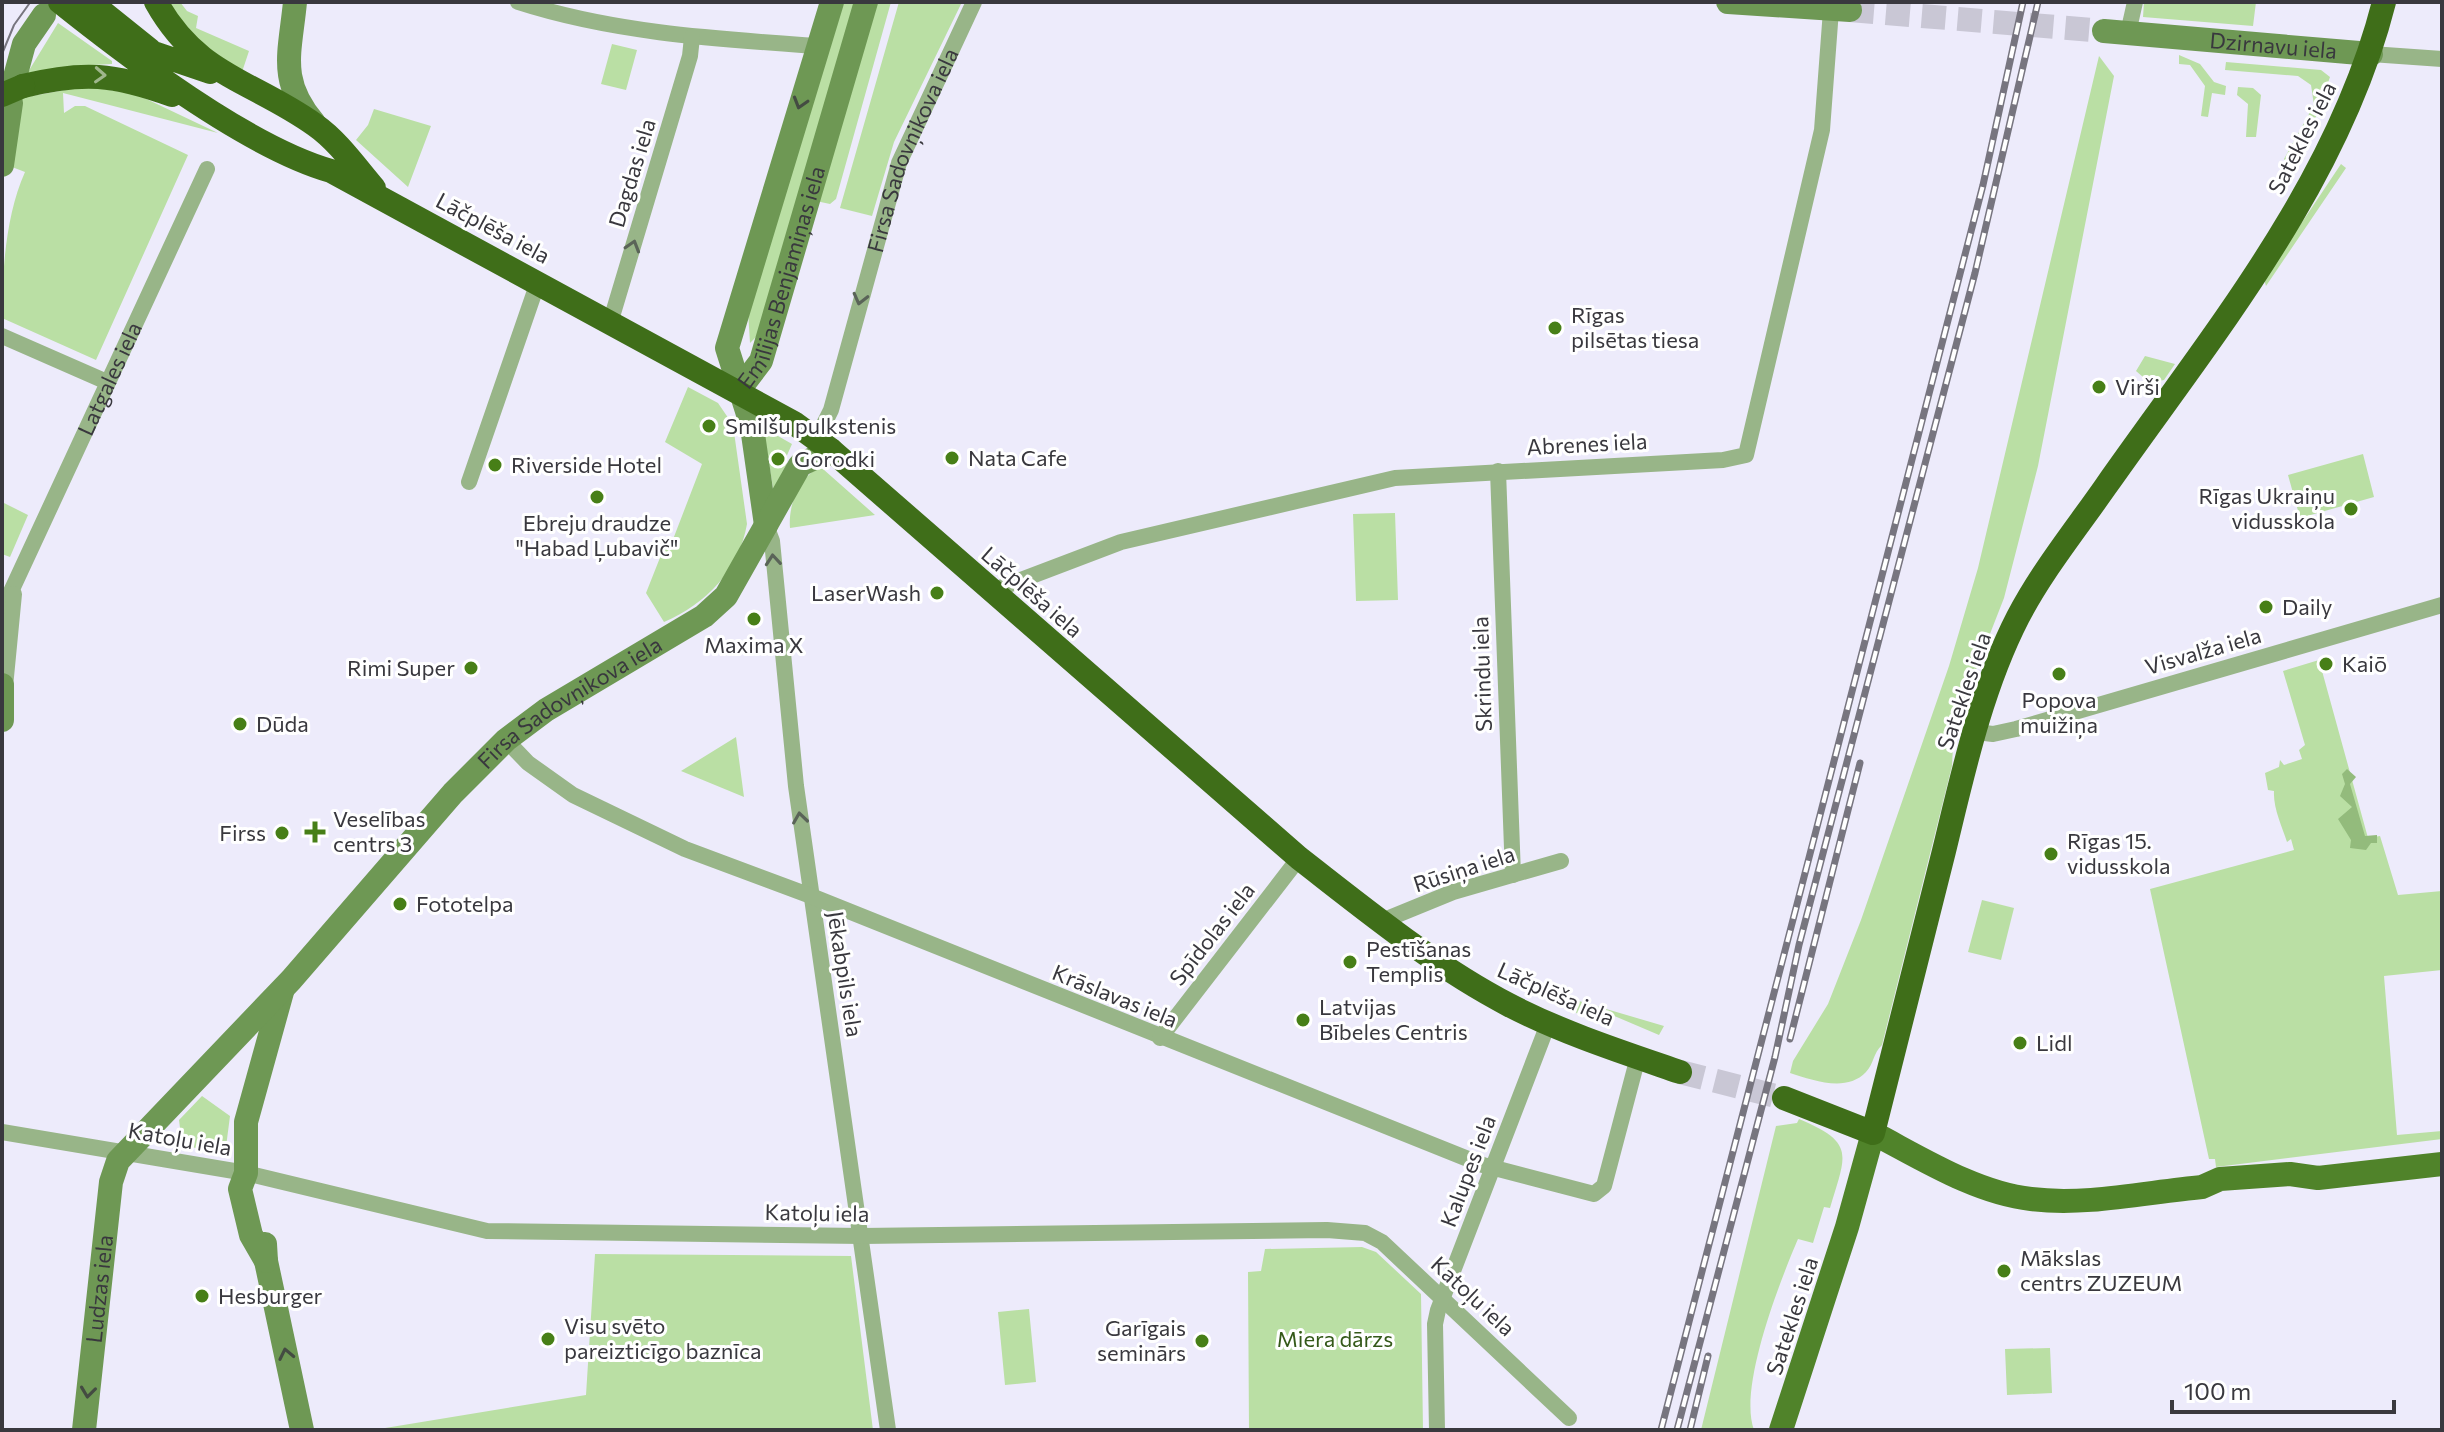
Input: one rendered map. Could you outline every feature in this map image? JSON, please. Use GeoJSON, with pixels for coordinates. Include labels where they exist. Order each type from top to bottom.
{"type":"FeatureCollection","features":[{"type":"Feature","properties":{"kind":"highway"},"geometry":{"type":"LineString","coordinates":[[156,2],[189,48],[231,80],[315,125],[383,199]]}},
{"type":"Feature","properties":{"kind":"highway","name":"Satekles iela"},"geometry":{"type":"LineString","coordinates":[[1873,1133],[1976,732],[1995,670],[2019,616],[2279,238],[2319,170],[2371,54],[2384,2]]}},
{"type":"Feature","properties":{"kind":"highway","name":"Lāčplēša iela"},"geometry":{"type":"LineString","coordinates":[[66,7],[154,53],[303,147],[331,171]]}},
{"type":"Feature","properties":{"kind":"highway","name":"Lāčplēša iela"},"geometry":{"type":"LineString","coordinates":[[66,7],[207,107],[304,163],[331,171],[611,320],[739,390],[824,444],[1299,858],[1382,921],[1475,986],[1548,1024],[1680,1072]]}},
{"type":"Feature","properties":{"kind":"highway"},"geometry":{"type":"LineString","coordinates":[[154,53],[231,80]]}},
{"type":"Feature","properties":{"kind":"highway"},"geometry":{"type":"LineString","coordinates":[[13,90],[70,75],[109,75],[207,107]]}},
{"type":"Feature","properties":{"kind":"highway"},"geometry":{"type":"LineString","coordinates":[[1784,1098],[1873,1133]]}},
{"type":"Feature","properties":{"kind":"main road"},"geometry":{"type":"LineString","coordinates":[[1873,1133],[1978,1185],[2029,1199],[2065,1200],[2202,1187],[2220,1192],[2275,1187],[2305,1178],[2442,1164]]}},
{"type":"Feature","properties":{"kind":"main road","name":"Satekles iela"},"geometry":{"type":"LineString","coordinates":[[1781,1430],[1847,1227],[1873,1133]]}},
{"type":"Feature","properties":{"kind":"street"},"geometry":{"type":"LineString","coordinates":[[295,2],[289,84],[298,104],[315,125]]}},
{"type":"Feature","properties":{"kind":"street"},"geometry":{"type":"LineString","coordinates":[[518,2],[568,17],[692,37],[817,46]]}},
{"type":"Feature","properties":{"kind":"street","name":"Emīlijas Benjamiņas iela"},"geometry":{"type":"LineString","coordinates":[[739,390],[727,348],[832,2]]}},
{"type":"Feature","properties":{"kind":"street","name":"Emīlijas Benjamiņas iela"},"geometry":{"type":"LineString","coordinates":[[739,390],[761,361],[866,2]]}},
{"type":"Feature","properties":{"kind":"street","name":"Firsa Sadovņikova iela"},"geometry":{"type":"LineString","coordinates":[[126,1151],[282,990],[453,793],[506,740],[546,710],[704,616],[739,579],[800,465],[824,444],[899,163],[974,2]]}},
{"type":"Feature","properties":{"kind":"street"},"geometry":{"type":"LineString","coordinates":[[1728,2],[1838,7]]}},
{"type":"Feature","properties":{"kind":"street"},"geometry":{"type":"LineString","coordinates":[[2116,32],[2135,2]]}},
{"type":"Feature","properties":{"kind":"street"},"geometry":{"type":"LineString","coordinates":[[2,165],[13,90],[24,44],[66,7]]}},
{"type":"Feature","properties":{"kind":"street","name":"Abrenes iela"},"geometry":{"type":"LineString","coordinates":[[992,591],[1121,542],[1395,478],[1723,460],[1746,455],[1820,142],[1838,7]]}},
{"type":"Feature","properties":{"kind":"street","name":"Dzirnavu iela"},"geometry":{"type":"LineString","coordinates":[[2116,32],[2442,59]]}},
{"type":"Feature","properties":{"kind":"street","name":"Dagdas iela"},"geometry":{"type":"LineString","coordinates":[[611,320],[690,56],[692,37]]}},
{"type":"Feature","properties":{"kind":"street"},"geometry":{"type":"LineString","coordinates":[[264,98],[280,94],[289,84]]}},
{"type":"Feature","properties":{"kind":"street","name":"Latgales iela"},"geometry":{"type":"LineString","coordinates":[[2,611],[207,169]]}},
{"type":"Feature","properties":{"kind":"street"},"geometry":{"type":"LineString","coordinates":[[469,482],[538,282]]}},
{"type":"Feature","properties":{"kind":"street"},"geometry":{"type":"LineString","coordinates":[[2,336],[107,382]]}},
{"type":"Feature","properties":{"kind":"street"},"geometry":{"type":"LineString","coordinates":[[739,390],[752,427],[766,525]]}},
{"type":"Feature","properties":{"kind":"street","name":"Skrindu iela"},"geometry":{"type":"LineString","coordinates":[[1498,471],[1513,875]]}},
{"type":"Feature","properties":{"kind":"street","name":"Jēkabpils iela"},"geometry":{"type":"LineString","coordinates":[[766,525],[772,541],[782,674],[811,896],[888,1430]]}},
{"type":"Feature","properties":{"kind":"street","name":"Latgales iela"},"geometry":{"type":"LineString","coordinates":[[2,720],[15,588]]}},
{"type":"Feature","properties":{"kind":"street","name":"Visvalža iela"},"geometry":{"type":"LineString","coordinates":[[1976,732],[1993,734],[2016,729],[2442,605]]}},
{"type":"Feature","properties":{"kind":"street","name":"Krāslavas iela"},"geometry":{"type":"LineString","coordinates":[[506,740],[550,779],[620,820],[760,879],[811,896],[1493,1169],[1594,1194],[1600,1191],[1604,1186],[1638,1057]]}},
{"type":"Feature","properties":{"kind":"street","name":"Spīdolas iela"},"geometry":{"type":"LineString","coordinates":[[1160,1038],[1299,858]]}},
{"type":"Feature","properties":{"kind":"street","name":"Rūsiņa iela"},"geometry":{"type":"LineString","coordinates":[[1382,921],[1453,892],[1561,861]]}},
{"type":"Feature","properties":{"kind":"street","name":"Firsa Sadovņikova iela"},"geometry":{"type":"LineString","coordinates":[[282,990],[246,1122],[246,1173],[254,1188],[266,1261],[302,1430]]}},
{"type":"Feature","properties":{"kind":"street","name":"Kalupes iela"},"geometry":{"type":"LineString","coordinates":[[1437,1430],[1435,1324],[1548,1024]]}},
{"type":"Feature","properties":{"kind":"street"},"geometry":{"type":"LineString","coordinates":[[214,1063],[231,1058],[242,1061],[247,1077],[246,1122]]}},
{"type":"Feature","properties":{"kind":"street","name":"Katoļu iela"},"geometry":{"type":"LineString","coordinates":[[2,1132],[246,1173],[487,1231],[862,1236],[1327,1230],[1365,1233],[1382,1242],[1569,1418]]}},
{"type":"Feature","properties":{"kind":"street","name":"Ludzas iela"},"geometry":{"type":"LineString","coordinates":[[84,1430],[111,1182],[114,1168],[126,1151]]}},
{"type":"Feature","properties":{"kind":"green space"},"geometry":{"type":"Polygon","coordinates":[[[169,2],[180,2],[187,11],[198,16],[196,28],[249,51],[242,72],[187,33],[169,2]]]}},
{"type":"Feature","properties":{"kind":"green space"},"geometry":{"type":"Polygon","coordinates":[[[841,2],[857,2],[758,335],[750,343],[748,311],[841,2]]]}},
{"type":"Feature","properties":{"kind":"green space"},"geometry":{"type":"Polygon","coordinates":[[[875,2],[891,2],[836,199],[830,204],[816,201],[875,2]]]}},
{"type":"Feature","properties":{"kind":"green space"},"geometry":{"type":"Polygon","coordinates":[[[899,2],[962,2],[894,142],[872,216],[840,208],[899,2]]]}},
{"type":"Feature","properties":{"kind":"green space"},"geometry":{"type":"Polygon","coordinates":[[[2144,2],[2256,2],[2253,26],[2143,17],[2144,2]]]}},
{"type":"Feature","properties":{"kind":"green space"},"geometry":{"type":"Polygon","coordinates":[[[58,23],[112,64],[74,66],[25,77],[58,23]]]}},
{"type":"Feature","properties":{"kind":"green space"},"geometry":{"type":"Polygon","coordinates":[[[612,44],[637,50],[626,90],[601,84],[612,44]]]}},
{"type":"Feature","properties":{"kind":"green space"},"geometry":{"type":"Polygon","coordinates":[[[2179,55],[2200,64],[2214,82],[2226,86],[2225,95],[2212,93],[2208,117],[2201,116],[2205,86],[2190,65],[2179,64],[2179,55]]]}},
{"type":"Feature","properties":{"kind":"green space"},"geometry":{"type":"Polygon","coordinates":[[[2099,56],[2114,76],[2038,466],[2004,598],[1954,726],[1952,766],[1882,1045],[1869,1069],[1858,1078],[1839,1083],[1809,1079],[1790,1073],[1793,1061],[1828,1004],[1861,920],[1949,666],[1978,568],[2099,56]]]}},
{"type":"Feature","properties":{"kind":"green space"},"geometry":{"type":"Polygon","coordinates":[[[2226,62],[2321,70],[2330,77],[2316,117],[2287,166],[2284,159],[2314,105],[2311,85],[2298,76],[2225,70],[2226,62]]]}},
{"type":"Feature","properties":{"kind":"green space"},"geometry":{"type":"Polygon","coordinates":[[[87,86],[138,95],[218,133],[63,93],[64,113],[75,106],[85,106],[188,155],[96,360],[2,318],[6,244],[13,206],[25,172],[12,167],[21,98],[87,86]]]}},
{"type":"Feature","properties":{"kind":"green space"},"geometry":{"type":"Polygon","coordinates":[[[2238,87],[2253,88],[2261,95],[2256,137],[2246,137],[2248,104],[2237,95],[2238,87]]]}},
{"type":"Feature","properties":{"kind":"green space"},"geometry":{"type":"Polygon","coordinates":[[[374,109],[431,126],[408,187],[356,140],[368,125],[374,109]]]}},
{"type":"Feature","properties":{"kind":"green space"},"geometry":{"type":"Polygon","coordinates":[[[2341,164],[2346,168],[2266,286],[2264,279],[2341,164]]]}},
{"type":"Feature","properties":{"kind":"green space"},"geometry":{"type":"Polygon","coordinates":[[[2145,356],[2175,364],[2164,380],[2150,383],[2136,371],[2145,356]]]}},
{"type":"Feature","properties":{"kind":"green space"},"geometry":{"type":"Polygon","coordinates":[[[688,387],[718,403],[733,425],[747,524],[737,556],[718,584],[694,606],[664,622],[646,593],[665,545],[672,542],[702,464],[665,442],[688,387]]]}},
{"type":"Feature","properties":{"kind":"green space"},"geometry":{"type":"Polygon","coordinates":[[[771,432],[792,444],[784,462],[788,464],[774,494],[764,433],[771,432]]]}},
{"type":"Feature","properties":{"kind":"green space"},"geometry":{"type":"Polygon","coordinates":[[[2363,454],[2374,497],[2300,518],[2288,475],[2363,454]]]}},
{"type":"Feature","properties":{"kind":"green space"},"geometry":{"type":"Polygon","coordinates":[[[819,468],[875,515],[790,528],[796,493],[806,478],[819,468]]]}},
{"type":"Feature","properties":{"kind":"green space"},"geometry":{"type":"Polygon","coordinates":[[[2,502],[28,515],[10,557],[2,554],[2,502]]]}},
{"type":"Feature","properties":{"kind":"green space"},"geometry":{"type":"Polygon","coordinates":[[[1395,513],[1398,600],[1356,601],[1353,514],[1395,513]]]}},
{"type":"Feature","properties":{"kind":"green space"},"geometry":{"type":"Polygon","coordinates":[[[2319,660],[2368,838],[2380,836],[2398,895],[2442,891],[2442,970],[2384,976],[2397,1135],[2442,1131],[2442,1139],[2216,1167],[2215,1159],[2209,1159],[2150,889],[2294,850],[2291,839],[2287,842],[2276,810],[2274,791],[2268,790],[2265,773],[2279,767],[2280,760],[2284,765],[2302,759],[2299,750],[2305,745],[2283,671],[2319,660]]]}},
{"type":"Feature","properties":{"kind":"green space"},"geometry":{"type":"Polygon","coordinates":[[[736,737],[744,797],[681,771],[736,737]]]}},
{"type":"Feature","properties":{"kind":"green space"},"geometry":{"type":"Polygon","coordinates":[[[2347,769],[2356,777],[2350,784],[2365,836],[2377,835],[2377,843],[2371,843],[2366,850],[2350,848],[2351,840],[2338,819],[2352,807],[2340,796],[2345,784],[2342,774],[2347,769]]]}},
{"type":"Feature","properties":{"kind":"green space"},"geometry":{"type":"Polygon","coordinates":[[[1982,900],[2014,908],[2001,960],[1968,952],[1982,900]]]}},
{"type":"Feature","properties":{"kind":"green space"},"geometry":{"type":"Polygon","coordinates":[[[1579,1001],[1664,1026],[1659,1035],[1605,1012],[1591,1017],[1576,1013],[1579,1001]]]}},
{"type":"Feature","properties":{"kind":"green space"},"geometry":{"type":"Polygon","coordinates":[[[202,1096],[230,1116],[226,1147],[220,1152],[190,1147],[181,1136],[179,1120],[202,1096]]]}},
{"type":"Feature","properties":{"kind":"green space"},"geometry":{"type":"Polygon","coordinates":[[[1799,1119],[1830,1135],[1842,1152],[1840,1175],[1830,1208],[1824,1207],[1813,1243],[1798,1239],[1772,1307],[1752,1388],[1754,1430],[1701,1430],[1776,1126],[1797,1123],[1799,1119]]]}},
{"type":"Feature","properties":{"kind":"green space","name":"Miera dārzs"},"geometry":{"type":"Polygon","coordinates":[[[1362,1247],[1376,1252],[1421,1294],[1423,1430],[1249,1430],[1248,1272],[1261,1271],[1265,1249],[1362,1247]]]}},
{"type":"Feature","properties":{"kind":"green space"},"geometry":{"type":"Polygon","coordinates":[[[595,1254],[851,1256],[873,1430],[373,1430],[586,1395],[595,1254]]]}},
{"type":"Feature","properties":{"kind":"green space"},"geometry":{"type":"Polygon","coordinates":[[[1029,1309],[1036,1382],[1005,1385],[998,1312],[1029,1309]]]}},
{"type":"Feature","properties":{"kind":"green space"},"geometry":{"type":"Polygon","coordinates":[[[2050,1348],[2052,1393],[2007,1395],[2005,1349],[2050,1348]]]}},
{"type":"Feature","properties":{"kind":"tunnel"},"geometry":{"type":"LineString","coordinates":[[1850,10],[2104,31]]}},
{"type":"Feature","properties":{"kind":"tunnel"},"geometry":{"type":"LineString","coordinates":[[1680,1072],[1784,1098]]}},
{"type":"Feature","properties":{"kind":"tram line"},"geometry":{"type":"LineString","coordinates":[[2,54],[14,25],[29,4]]}},
{"type":"Feature","properties":{"kind":"railway"},"geometry":{"type":"LineString","coordinates":[[1661,1430],[1983,185],[2023,2]]}},
{"type":"Feature","properties":{"kind":"railway"},"geometry":{"type":"LineString","coordinates":[[1677,1430],[1775,1057],[1799,945],[1975,273],[2038,2]]}},
{"type":"Feature","properties":{"kind":"railway"},"geometry":{"type":"LineString","coordinates":[[1790,1039],[1860,763]]}},
{"type":"Feature","properties":{"kind":"railway"},"geometry":{"type":"LineString","coordinates":[[1690,1430],[1708,1356]]}},
{"type":"Feature","properties":{"kind":"place","name":"Rīgas pilsētas tiesa"},"geometry":{"type":"Point","coordinates":[1555,328]}},
{"type":"Feature","properties":{"kind":"place","name":"Virši"},"geometry":{"type":"Point","coordinates":[2099,387]}},
{"type":"Feature","properties":{"kind":"place","name":"Smilšu pulkstenis"},"geometry":{"type":"Point","coordinates":[709,426]}},
{"type":"Feature","properties":{"kind":"place","name":"Nata Cafe"},"geometry":{"type":"Point","coordinates":[952,458]}},
{"type":"Feature","properties":{"kind":"place","name":"Gorodki"},"geometry":{"type":"Point","coordinates":[778,459]}},
{"type":"Feature","properties":{"kind":"place","name":"Riverside Hotel"},"geometry":{"type":"Point","coordinates":[495,465]}},
{"type":"Feature","properties":{"kind":"place","name":"Ebreju draudze \"Habad Ļubavič\""},"geometry":{"type":"Point","coordinates":[597,497]}},
{"type":"Feature","properties":{"kind":"place","name":"Rīgas Ukraiņu vidusskola"},"geometry":{"type":"Point","coordinates":[2351,509]}},
{"type":"Feature","properties":{"kind":"place","name":"LaserWash"},"geometry":{"type":"Point","coordinates":[937,593]}},
{"type":"Feature","properties":{"kind":"place","name":"Daily"},"geometry":{"type":"Point","coordinates":[2266,607]}},
{"type":"Feature","properties":{"kind":"place","name":"Maxima X"},"geometry":{"type":"Point","coordinates":[754,619]}},
{"type":"Feature","properties":{"kind":"place","name":"Kaiō"},"geometry":{"type":"Point","coordinates":[2326,664]}},
{"type":"Feature","properties":{"kind":"place","name":"Rimi Super"},"geometry":{"type":"Point","coordinates":[471,668]}},
{"type":"Feature","properties":{"kind":"place","name":"Popova muižiņa"},"geometry":{"type":"Point","coordinates":[2059,674]}},
{"type":"Feature","properties":{"kind":"place","name":"Dūda"},"geometry":{"type":"Point","coordinates":[240,724]}},
{"type":"Feature","properties":{"kind":"place","name":"Veselības centrs 3"},"geometry":{"type":"Point","coordinates":[315,832]}},
{"type":"Feature","properties":{"kind":"place","name":"Firss"},"geometry":{"type":"Point","coordinates":[282,833]}},
{"type":"Feature","properties":{"kind":"place","name":"Rīgas 15. vidusskola"},"geometry":{"type":"Point","coordinates":[2051,854]}},
{"type":"Feature","properties":{"kind":"place","name":"Fototelpa"},"geometry":{"type":"Point","coordinates":[400,904]}},
{"type":"Feature","properties":{"kind":"place","name":"Pestīšanas Templis"},"geometry":{"type":"Point","coordinates":[1350,962]}},
{"type":"Feature","properties":{"kind":"place","name":"Latvijas Bībeles Centris"},"geometry":{"type":"Point","coordinates":[1303,1020]}},
{"type":"Feature","properties":{"kind":"place","name":"Lidl"},"geometry":{"type":"Point","coordinates":[2020,1043]}},
{"type":"Feature","properties":{"kind":"place","name":"Mākslas centrs ZUZEUM"},"geometry":{"type":"Point","coordinates":[2004,1271]}},
{"type":"Feature","properties":{"kind":"place","name":"Hesburger"},"geometry":{"type":"Point","coordinates":[202,1296]}},
{"type":"Feature","properties":{"kind":"place","name":"Visu svēto pareizticīgo baznīca"},"geometry":{"type":"Point","coordinates":[548,1339]}},
{"type":"Feature","properties":{"kind":"place","name":"Garīgais seminārs"},"geometry":{"type":"Point","coordinates":[1202,1341]}}]}
